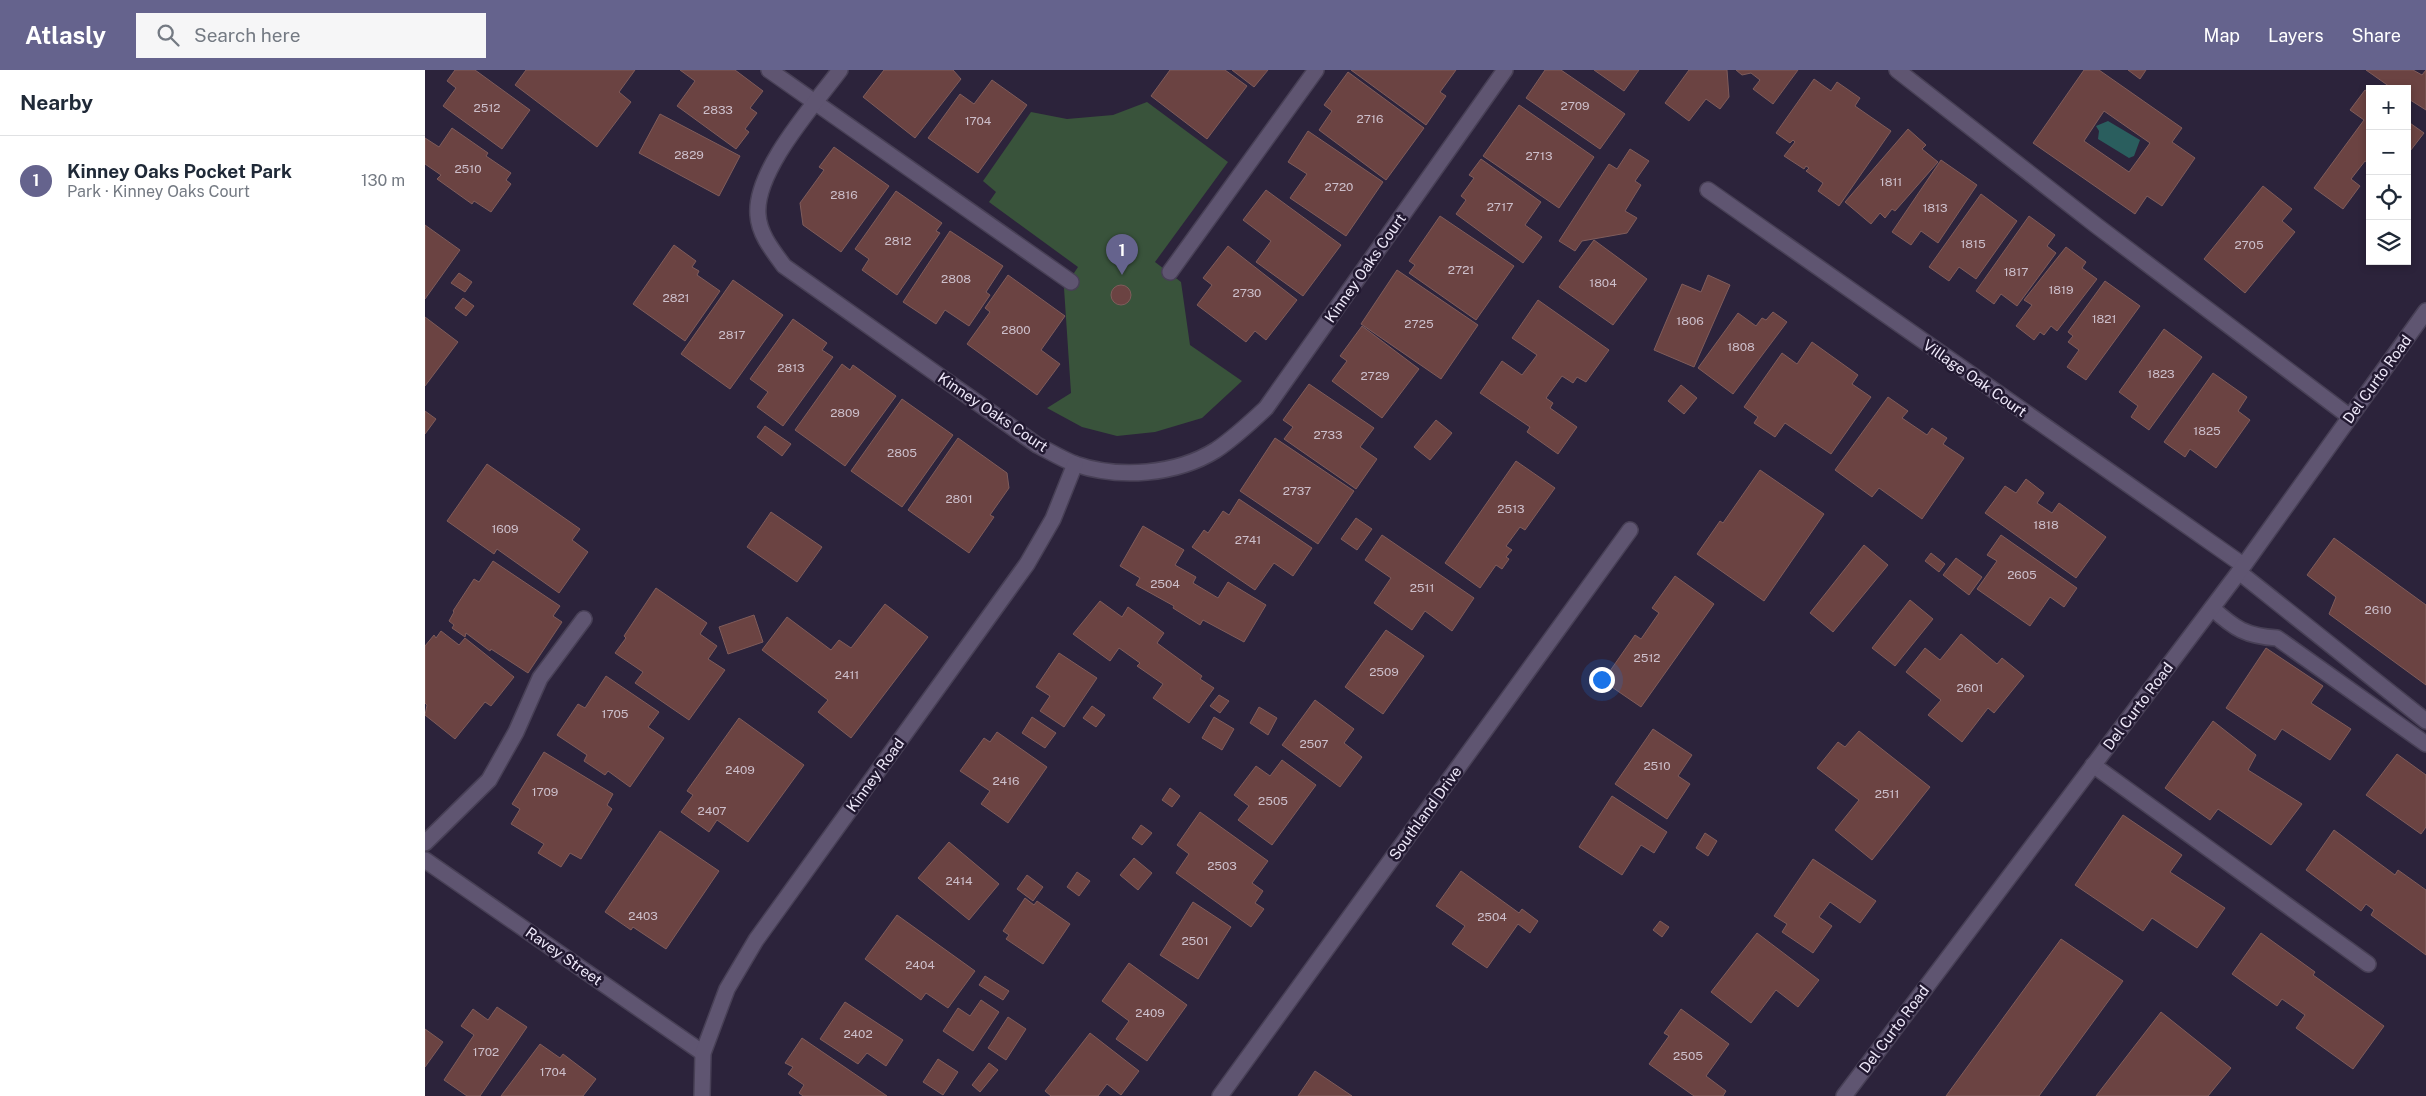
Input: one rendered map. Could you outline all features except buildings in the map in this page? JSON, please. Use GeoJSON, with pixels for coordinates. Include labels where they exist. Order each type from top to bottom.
{"type":"FeatureCollection","features":[{"type":"Feature","properties":{"kind":"street"},"geometry":{"type":"LineString","coordinates":[[769,70],[1071,282]]}},
{"type":"Feature","properties":{"kind":"street","name":"Kinney Oaks Court"},"geometry":{"type":"LineString","coordinates":[[840,70],[772,162],[761,188],[758,215],[767,242],[784,266],[1037,445],[1075,464],[1111,472],[1144,472],[1180,466],[1215,451],[1266,408],[1505,70]]}},
{"type":"Feature","properties":{"kind":"street"},"geometry":{"type":"LineString","coordinates":[[1170,272],[1316,70]]}},
{"type":"Feature","properties":{"kind":"street"},"geometry":{"type":"LineString","coordinates":[[1897,70],[2097,226],[2350,417]]}},
{"type":"Feature","properties":{"kind":"street","name":"Village Oak Court"},"geometry":{"type":"LineString","coordinates":[[1707,190],[2241,569],[2426,721]]}},
{"type":"Feature","properties":{"kind":"street","name":"Del Curto Road"},"geometry":{"type":"LineString","coordinates":[[1851,1093],[2093,764],[2241,569],[2426,311]]}},
{"type":"Feature","properties":{"kind":"street","name":"Kinney Road"},"geometry":{"type":"LineString","coordinates":[[702,1096],[703,1053],[727,988],[756,940],[1027,564],[1053,519],[1075,464]]}},
{"type":"Feature","properties":{"kind":"street","name":"Southland Drive"},"geometry":{"type":"LineString","coordinates":[[1220,1096],[1631,530]]}},
{"type":"Feature","properties":{"kind":"street"},"geometry":{"type":"LineString","coordinates":[[2212,608],[2229,624],[2253,637],[2277,638],[2426,744]]}},
{"type":"Feature","properties":{"kind":"street"},"geometry":{"type":"LineString","coordinates":[[425,843],[489,780],[516,732],[540,678],[584,619]]}},
{"type":"Feature","properties":{"kind":"street"},"geometry":{"type":"LineString","coordinates":[[2093,764],[2368,964]]}},
{"type":"Feature","properties":{"kind":"street","name":"Ravey Street"},"geometry":{"type":"LineString","coordinates":[[425,860],[703,1053]]}},
{"type":"Feature","properties":{"kind":"shaded area"},"geometry":{"type":"Polygon","coordinates":[[[1147,102],[1228,162],[1155,262],[1181,282],[1190,345],[1242,381],[1202,418],[1155,432],[1117,436],[1082,427],[1047,408],[1071,393],[1064,288],[1078,267],[989,202],[996,192],[983,181],[1031,112],[1067,119],[1113,115],[1147,102]]]}},
{"type":"Feature","properties":{"kind":"shaded area"},"geometry":{"type":"Polygon","coordinates":[[[2108,121],[2140,140],[2134,156],[2129,158],[2098,139],[2099,131],[2096,126],[2108,121]]]}},
{"type":"Feature","properties":{"kind":"place","name":"Kinney Oaks Pocket Park"},"geometry":{"type":"Point","coordinates":[1122,275]}}]}
